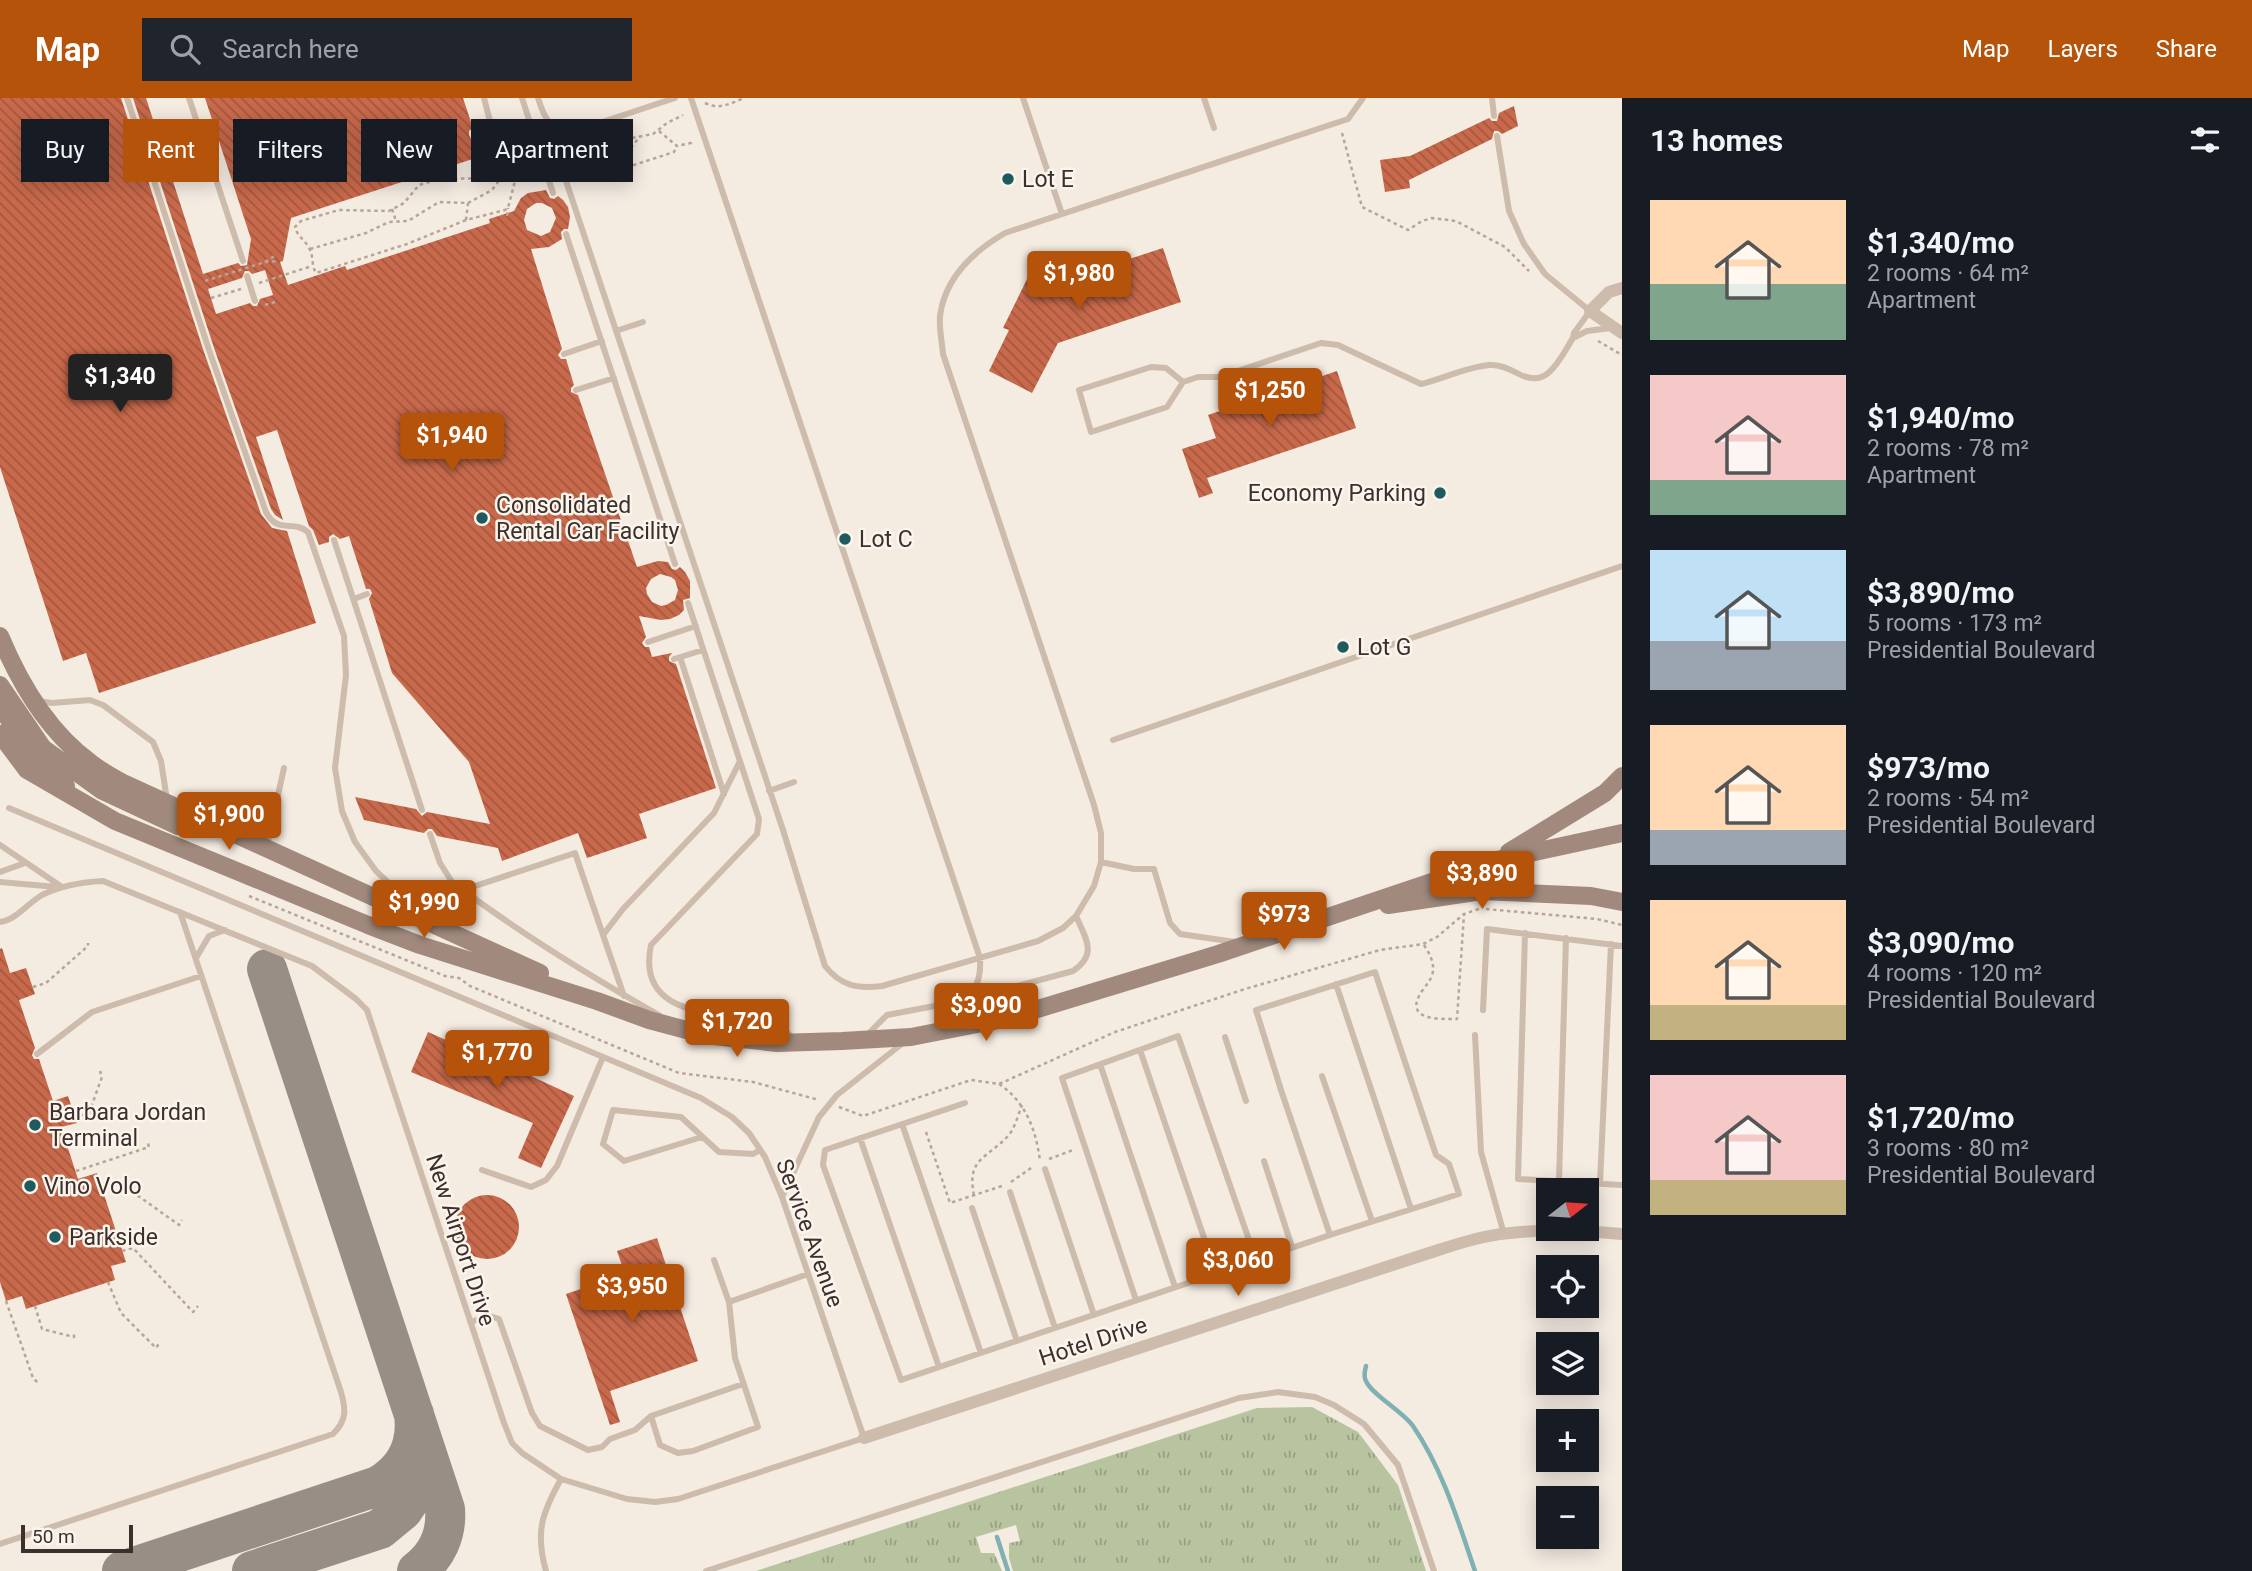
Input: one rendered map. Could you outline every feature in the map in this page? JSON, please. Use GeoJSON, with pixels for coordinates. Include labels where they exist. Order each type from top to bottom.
{"type":"FeatureCollection","features":[{"type":"Feature","properties":{"kind":"main road"},"geometry":{"type":"LineString","coordinates":[[0,636],[19,679],[33,700],[61,737],[90,763],[123,783],[477,943],[597,1001]]}},
{"type":"Feature","properties":{"kind":"main road"},"geometry":{"type":"LineString","coordinates":[[0,685],[43,748],[101,790],[178,826],[207,821]]}},
{"type":"Feature","properties":{"kind":"main road"},"geometry":{"type":"LineString","coordinates":[[0,703],[15,732],[80,802]]}},
{"type":"Feature","properties":{"kind":"main road"},"geometry":{"type":"LineString","coordinates":[[0,734],[27,770],[115,821],[171,846],[420,945],[649,1020],[705,1035],[749,1041],[798,1043],[911,1037],[1008,1018],[1247,944],[1497,859],[1622,832]]}},
{"type":"Feature","properties":{"kind":"main road"},"geometry":{"type":"LineString","coordinates":[[1497,859],[1605,793],[1622,776]]}},
{"type":"Feature","properties":{"kind":"main road"},"geometry":{"type":"LineString","coordinates":[[1343,911],[1482,891],[1591,896],[1622,902]]}},
{"type":"Feature","properties":{"kind":"street"},"geometry":{"type":"LineString","coordinates":[[1618,331],[1590,312],[1609,292],[1622,288]]}},
{"type":"Feature","properties":{"kind":"street","name":"Hotel Drive"},"geometry":{"type":"LineString","coordinates":[[864,1438],[1482,1237],[1549,1230],[1622,1234]]}},
{"type":"Feature","properties":{"kind":"lane"},"geometry":{"type":"LineString","coordinates":[[127,98],[209,350],[266,512],[274,522],[285,527],[304,528],[313,545],[344,636],[346,675],[335,768],[342,811],[355,842],[376,871],[412,906],[477,943]]}},
{"type":"Feature","properties":{"kind":"lane"},"geometry":{"type":"LineString","coordinates":[[189,98],[243,261]]}},
{"type":"Feature","properties":{"kind":"lane"},"geometry":{"type":"LineString","coordinates":[[484,98],[490,119]]}},
{"type":"Feature","properties":{"kind":"lane"},"geometry":{"type":"LineString","coordinates":[[522,98],[552,193]]}},
{"type":"Feature","properties":{"kind":"lane"},"geometry":{"type":"LineString","coordinates":[[538,98],[543,115],[550,124],[562,131],[572,132],[675,98]]}},
{"type":"Feature","properties":{"kind":"lane"},"geometry":{"type":"LineString","coordinates":[[691,98],[980,958],[981,976],[975,990],[966,1000]]}},
{"type":"Feature","properties":{"kind":"lane"},"geometry":{"type":"LineString","coordinates":[[1023,98],[1062,214]]}},
{"type":"Feature","properties":{"kind":"lane"},"geometry":{"type":"LineString","coordinates":[[1204,98],[1214,128]]}},
{"type":"Feature","properties":{"kind":"lane"},"geometry":{"type":"LineString","coordinates":[[566,182],[825,966],[840,982],[863,989],[882,986],[1038,941],[1063,928],[1076,916],[1094,886],[1101,862],[1101,833],[1094,805],[943,354],[940,316],[947,292],[961,267],[982,247],[1005,233],[1348,120],[1363,98]]}},
{"type":"Feature","properties":{"kind":"lane"},"geometry":{"type":"LineString","coordinates":[[1492,98],[1494,116]]}},
{"type":"Feature","properties":{"kind":"lane"},"geometry":{"type":"LineString","coordinates":[[1183,382],[1166,368],[1151,367],[1079,390],[1091,432],[1167,407],[1183,382],[1198,377],[1220,377],[1321,343],[1329,342],[1421,384],[1488,365],[1501,365],[1535,380],[1550,373],[1590,312],[1545,274],[1524,244],[1509,211],[1497,136]]}},
{"type":"Feature","properties":{"kind":"lane"},"geometry":{"type":"LineString","coordinates":[[566,234],[675,564]]}},
{"type":"Feature","properties":{"kind":"lane"},"geometry":{"type":"LineString","coordinates":[[247,276],[255,301]]}},
{"type":"Feature","properties":{"kind":"lane"},"geometry":{"type":"LineString","coordinates":[[616,331],[643,322]]}},
{"type":"Feature","properties":{"kind":"lane"},"geometry":{"type":"LineString","coordinates":[[1573,338],[1594,330],[1618,331]]}},
{"type":"Feature","properties":{"kind":"lane"},"geometry":{"type":"LineString","coordinates":[[564,354],[602,341]]}},
{"type":"Feature","properties":{"kind":"lane"},"geometry":{"type":"LineString","coordinates":[[576,390],[614,378]]}},
{"type":"Feature","properties":{"kind":"lane"},"geometry":{"type":"LineString","coordinates":[[334,540],[422,810]]}},
{"type":"Feature","properties":{"kind":"lane"},"geometry":{"type":"LineString","coordinates":[[1113,740],[1622,566]]}},
{"type":"Feature","properties":{"kind":"lane"},"geometry":{"type":"LineString","coordinates":[[354,599],[368,594]]}},
{"type":"Feature","properties":{"kind":"lane"},"geometry":{"type":"LineString","coordinates":[[688,603],[759,819],[757,834],[651,946],[648,962],[653,984],[663,997],[684,1008],[777,1024],[798,1043]]}},
{"type":"Feature","properties":{"kind":"lane"},"geometry":{"type":"LineString","coordinates":[[648,642],[696,626]]}},
{"type":"Feature","properties":{"kind":"lane"},"geometry":{"type":"LineString","coordinates":[[703,650],[677,658],[724,794]]}},
{"type":"Feature","properties":{"kind":"lane"},"geometry":{"type":"LineString","coordinates":[[33,700],[52,703],[90,700],[103,705],[153,742],[161,761],[168,803]]}},
{"type":"Feature","properties":{"kind":"lane"},"geometry":{"type":"LineString","coordinates":[[603,935],[623,909],[714,813],[740,761]]}},
{"type":"Feature","properties":{"kind":"lane"},"geometry":{"type":"LineString","coordinates":[[267,848],[284,768]]}},
{"type":"Feature","properties":{"kind":"lane"},"geometry":{"type":"LineString","coordinates":[[769,791],[794,782]]}},
{"type":"Feature","properties":{"kind":"lane","name":"Service Avenue"},"geometry":{"type":"LineString","coordinates":[[9,808],[701,1098],[732,1117],[749,1133],[760,1150],[782,1197],[864,1438]]}},
{"type":"Feature","properties":{"kind":"lane"},"geometry":{"type":"LineString","coordinates":[[430,834],[440,863],[452,882],[624,996],[683,1029]]}},
{"type":"Feature","properties":{"kind":"lane"},"geometry":{"type":"LineString","coordinates":[[0,845],[62,887]]}},
{"type":"Feature","properties":{"kind":"lane"},"geometry":{"type":"LineString","coordinates":[[463,890],[575,853],[624,996]]}},
{"type":"Feature","properties":{"kind":"lane"},"geometry":{"type":"LineString","coordinates":[[1101,862],[1134,869],[1154,869],[1170,923],[1180,934],[1247,944]]}},
{"type":"Feature","properties":{"kind":"lane"},"geometry":{"type":"LineString","coordinates":[[0,872],[25,863]]}},
{"type":"Feature","properties":{"kind":"lane","name":"New Airport Drive"},"geometry":{"type":"LineString","coordinates":[[62,887],[103,881],[225,930],[312,966],[367,1010],[512,1443],[522,1453],[562,1479],[627,1500],[655,1502],[678,1499],[864,1438]]}},
{"type":"Feature","properties":{"kind":"lane"},"geometry":{"type":"LineString","coordinates":[[0,882],[62,887]]}},
{"type":"Feature","properties":{"kind":"lane"},"geometry":{"type":"LineString","coordinates":[[0,922],[9,920],[42,895],[62,887]]}},
{"type":"Feature","properties":{"kind":"lane"},"geometry":{"type":"LineString","coordinates":[[0,1544],[334,1434],[346,1416],[341,1392],[180,912]]}},
{"type":"Feature","properties":{"kind":"lane"},"geometry":{"type":"LineString","coordinates":[[861,1040],[887,1014],[966,1000],[1073,971],[1083,964],[1088,954],[1087,942],[1076,916]]}},
{"type":"Feature","properties":{"kind":"lane"},"geometry":{"type":"LineString","coordinates":[[1483,1010],[1487,929],[1622,946]]}},
{"type":"Feature","properties":{"kind":"lane"},"geometry":{"type":"LineString","coordinates":[[195,958],[209,936],[225,930]]}},
{"type":"Feature","properties":{"kind":"lane"},"geometry":{"type":"LineString","coordinates":[[1525,933],[1518,1180],[1536,1180]]}},
{"type":"Feature","properties":{"kind":"lane"},"geometry":{"type":"LineString","coordinates":[[1559,1178],[1566,938]]}},
{"type":"Feature","properties":{"kind":"lane"},"geometry":{"type":"LineString","coordinates":[[1611,944],[1600,1183],[1622,1185]]}},
{"type":"Feature","properties":{"kind":"lane"},"geometry":{"type":"LineString","coordinates":[[965,1103],[825,1150],[824,1165],[901,1380],[1330,1234],[1459,1194],[1449,1164],[1436,1154],[1375,972],[1256,1010],[1280,1090],[1330,1234]]}},
{"type":"Feature","properties":{"kind":"lane"},"geometry":{"type":"LineString","coordinates":[[37,1054],[92,1012],[201,975]]}},
{"type":"Feature","properties":{"kind":"lane"},"geometry":{"type":"LineString","coordinates":[[1336,984],[1412,1209]]}},
{"type":"Feature","properties":{"kind":"lane"},"geometry":{"type":"LineString","coordinates":[[1475,1035],[1481,1152],[1504,1234]]}},
{"type":"Feature","properties":{"kind":"lane"},"geometry":{"type":"LineString","coordinates":[[1136,1300],[1062,1078],[1178,1036],[1256,1260]]}},
{"type":"Feature","properties":{"kind":"lane"},"geometry":{"type":"LineString","coordinates":[[782,1197],[818,1117],[836,1095],[911,1037]]}},
{"type":"Feature","properties":{"kind":"lane"},"geometry":{"type":"LineString","coordinates":[[1225,1037],[1246,1101]]}},
{"type":"Feature","properties":{"kind":"lane"},"geometry":{"type":"LineString","coordinates":[[1140,1050],[1216,1273]]}},
{"type":"Feature","properties":{"kind":"lane"},"geometry":{"type":"LineString","coordinates":[[482,1170],[531,1187],[546,1180],[557,1166],[603,1057]]}},
{"type":"Feature","properties":{"kind":"lane"},"geometry":{"type":"LineString","coordinates":[[1100,1064],[1175,1287]]}},
{"type":"Feature","properties":{"kind":"lane"},"geometry":{"type":"LineString","coordinates":[[1322,1076],[1372,1222]]}},
{"type":"Feature","properties":{"kind":"lane"},"geometry":{"type":"LineString","coordinates":[[702,1137],[624,1161],[603,1144],[613,1110],[681,1117],[719,1152],[753,1154],[760,1150]]}},
{"type":"Feature","properties":{"kind":"lane"},"geometry":{"type":"LineString","coordinates":[[902,1124],[981,1353]]}},
{"type":"Feature","properties":{"kind":"lane"},"geometry":{"type":"LineString","coordinates":[[860,1138],[939,1367]]}},
{"type":"Feature","properties":{"kind":"lane"},"geometry":{"type":"LineString","coordinates":[[1264,1161],[1292,1247]]}},
{"type":"Feature","properties":{"kind":"lane"},"geometry":{"type":"LineString","coordinates":[[1045,1169],[1094,1315]]}},
{"type":"Feature","properties":{"kind":"lane"},"geometry":{"type":"LineString","coordinates":[[1010,1192],[1055,1328]]}},
{"type":"Feature","properties":{"kind":"lane"},"geometry":{"type":"LineString","coordinates":[[972,1208],[1017,1340]]}},
{"type":"Feature","properties":{"kind":"lane"},"geometry":{"type":"LineString","coordinates":[[651,1416],[660,1445],[678,1453],[693,1451],[758,1427],[735,1358],[729,1302],[714,1259]]}},
{"type":"Feature","properties":{"kind":"lane"},"geometry":{"type":"LineString","coordinates":[[729,1302],[808,1274]]}},
{"type":"Feature","properties":{"kind":"lane"},"geometry":{"type":"LineString","coordinates":[[470,1322],[490,1316],[499,1319],[532,1413],[541,1426],[588,1450],[602,1447],[610,1439],[635,1430],[651,1416],[743,1384]]}},
{"type":"Feature","properties":{"kind":"lane"},"geometry":{"type":"LineString","coordinates":[[706,1571],[1239,1398],[1278,1392],[1315,1397],[1364,1423],[1398,1465],[1434,1571]]}},
{"type":"Feature","properties":{"kind":"lane"},"geometry":{"type":"LineString","coordinates":[[546,1571],[541,1550],[541,1527],[547,1505],[562,1479]]}},
{"type":"Feature","properties":{"kind":"path"},"geometry":{"type":"LineString","coordinates":[[704,102],[719,107],[744,98]]}},
{"type":"Feature","properties":{"kind":"path"},"geometry":{"type":"LineString","coordinates":[[633,137],[653,134],[677,117],[688,118]]}},
{"type":"Feature","properties":{"kind":"path"},"geometry":{"type":"LineString","coordinates":[[658,130],[677,146]]}},
{"type":"Feature","properties":{"kind":"path"},"geometry":{"type":"LineString","coordinates":[[1346,131],[1341,132],[1362,206],[1408,230],[1432,218],[1456,221],[1505,247],[1531,274]]}},
{"type":"Feature","properties":{"kind":"path"},"geometry":{"type":"LineString","coordinates":[[633,145],[639,136]]}},
{"type":"Feature","properties":{"kind":"path"},"geometry":{"type":"LineString","coordinates":[[677,146],[691,143],[693,136]]}},
{"type":"Feature","properties":{"kind":"path"},"geometry":{"type":"LineString","coordinates":[[633,164],[674,152],[677,146]]}},
{"type":"Feature","properties":{"kind":"path"},"geometry":{"type":"LineString","coordinates":[[471,178],[439,179],[419,185],[404,202],[392,209],[339,210],[301,222],[295,227],[295,232],[310,249],[312,266],[317,274],[407,244],[466,220],[508,208]]}},
{"type":"Feature","properties":{"kind":"path"},"geometry":{"type":"LineString","coordinates":[[310,249],[366,233],[389,222],[408,221],[439,202],[468,203],[492,190],[498,182]]}},
{"type":"Feature","properties":{"kind":"path"},"geometry":{"type":"LineString","coordinates":[[507,216],[515,182]]}},
{"type":"Feature","properties":{"kind":"path"},"geometry":{"type":"LineString","coordinates":[[466,220],[468,203]]}},
{"type":"Feature","properties":{"kind":"path"},"geometry":{"type":"LineString","coordinates":[[392,209],[396,221]]}},
{"type":"Feature","properties":{"kind":"path"},"geometry":{"type":"LineString","coordinates":[[407,244],[409,250]]}},
{"type":"Feature","properties":{"kind":"path"},"geometry":{"type":"LineString","coordinates":[[265,262],[276,255]]}},
{"type":"Feature","properties":{"kind":"path"},"geometry":{"type":"LineString","coordinates":[[205,281],[265,262],[278,261]]}},
{"type":"Feature","properties":{"kind":"path"},"geometry":{"type":"LineString","coordinates":[[254,284],[312,266]]}},
{"type":"Feature","properties":{"kind":"path"},"geometry":{"type":"LineString","coordinates":[[1595,336],[1598,342],[1622,355]]}},
{"type":"Feature","properties":{"kind":"path"},"geometry":{"type":"LineString","coordinates":[[1423,944],[1432,959],[1433,969],[1431,978],[1420,993],[1418,1009],[1422,1016],[1429,1019],[1457,1019],[1464,914]]}},
{"type":"Feature","properties":{"kind":"path"},"geometry":{"type":"LineString","coordinates":[[33,987],[46,983],[88,946],[88,943]]}},
{"type":"Feature","properties":{"kind":"path"},"geometry":{"type":"LineString","coordinates":[[75,1117],[89,1113],[102,1077],[100,1071]]}},
{"type":"Feature","properties":{"kind":"path"},"geometry":{"type":"LineString","coordinates":[[999,1084],[1010,1091],[1022,1105],[1035,1134],[1040,1162]]}},
{"type":"Feature","properties":{"kind":"path"},"geometry":{"type":"LineString","coordinates":[[974,1195],[973,1176],[977,1162],[1009,1135],[1022,1105]]}},
{"type":"Feature","properties":{"kind":"path"},"geometry":{"type":"LineString","coordinates":[[926,1132],[950,1203],[997,1189],[1040,1162],[1073,1150]]}},
{"type":"Feature","properties":{"kind":"path"},"geometry":{"type":"LineString","coordinates":[[76,1171],[149,1147],[148,1143]]}},
{"type":"Feature","properties":{"kind":"path"},"geometry":{"type":"LineString","coordinates":[[101,1184],[116,1180],[179,1225],[182,1220]]}},
{"type":"Feature","properties":{"kind":"path"},"geometry":{"type":"LineString","coordinates":[[122,1251],[133,1248],[193,1312],[198,1306]]}},
{"type":"Feature","properties":{"kind":"path"},"geometry":{"type":"LineString","coordinates":[[108,1282],[121,1314],[156,1348],[160,1342]]}},
{"type":"Feature","properties":{"kind":"path"},"geometry":{"type":"LineString","coordinates":[[6,1301],[33,1378],[38,1383]]}},
{"type":"Feature","properties":{"kind":"path"},"geometry":{"type":"LineString","coordinates":[[34,1306],[42,1329],[74,1337],[74,1333]]}},
{"type":"Feature","properties":{"kind":"green space"},"geometry":{"type":"Polygon","coordinates":[[[1312,1407],[1358,1432],[1398,1485],[1426,1571],[1013,1571],[1009,1558],[1009,1543],[1020,1541],[1016,1525],[976,1537],[981,1553],[994,1553],[1002,1571],[756,1571],[1257,1408],[1312,1407]]]}},
{"type":"Feature","properties":{"kind":"building"},"geometry":{"type":"Polygon","coordinates":[[[0,98],[121,98],[128,119],[123,119],[123,182],[148,182],[261,514],[272,528],[287,531],[316,623],[99,693],[86,653],[63,661],[0,467],[0,98]]]}},
{"type":"Feature","properties":{"kind":"building","name":"Consolidated Rental Car Facility"},"geometry":{"type":"Polygon","coordinates":[[[133,98],[146,98],[153,119],[140,119],[133,98]]]}},
{"type":"Feature","properties":{"kind":"building","name":"Consolidated Rental Car Facility"},"geometry":{"type":"Polygon","coordinates":[[[205,98],[463,98],[471,122],[471,160],[457,164],[457,119],[361,119],[361,182],[402,182],[291,218],[283,261],[280,262],[288,285],[345,266],[347,270],[490,223],[489,219],[514,211],[521,198],[528,193],[546,190],[550,198],[558,196],[563,200],[570,217],[568,229],[561,232],[562,239],[549,247],[531,249],[562,349],[558,355],[561,359],[566,359],[574,385],[571,392],[578,395],[637,567],[658,561],[668,562],[672,569],[680,567],[690,581],[690,598],[683,600],[684,610],[679,615],[661,620],[639,616],[646,637],[642,643],[649,647],[652,657],[672,653],[669,661],[676,664],[716,788],[639,814],[647,838],[587,858],[578,833],[502,861],[498,848],[437,836],[432,829],[424,833],[364,820],[355,797],[416,809],[422,816],[427,812],[490,824],[469,762],[392,673],[369,599],[372,593],[370,589],[366,589],[349,536],[340,539],[333,534],[329,537],[329,542],[319,545],[309,526],[277,430],[256,437],[283,520],[271,509],[214,348],[160,182],[173,182],[203,274],[238,263],[241,266],[247,265],[251,239],[219,141],[219,119],[212,119],[205,98]],[[536,203],[527,209],[524,220],[527,230],[541,236],[550,232],[556,218],[552,208],[536,203]],[[265,270],[252,274],[245,271],[242,278],[208,289],[216,314],[250,303],[257,306],[260,299],[273,295],[265,270]],[[660,574],[651,579],[646,588],[652,602],[661,606],[675,600],[678,590],[675,580],[660,574]]]}},
{"type":"Feature","properties":{"kind":"building"},"geometry":{"type":"Polygon","coordinates":[[[1514,106],[1518,126],[1502,134],[1494,131],[1492,139],[1409,180],[1410,188],[1385,192],[1380,160],[1410,156],[1489,118],[1497,121],[1499,113],[1514,106]]]}},
{"type":"Feature","properties":{"kind":"building"},"geometry":{"type":"Polygon","coordinates":[[[1163,248],[1181,302],[1058,343],[1032,393],[989,371],[1009,330],[1003,328],[1031,271],[1056,283],[1163,248]]]}},
{"type":"Feature","properties":{"kind":"building"},"geometry":{"type":"Polygon","coordinates":[[[1337,371],[1356,428],[1207,478],[1213,493],[1199,498],[1182,449],[1216,438],[1208,415],[1337,371]]]}},
{"type":"Feature","properties":{"kind":"building","name":"Barbara Jordan Terminal"},"geometry":{"type":"Polygon","coordinates":[[[2,948],[10,973],[26,968],[35,994],[19,1000],[35,1048],[32,1055],[34,1059],[39,1059],[53,1101],[68,1096],[77,1123],[61,1127],[78,1179],[97,1173],[126,1262],[111,1266],[115,1280],[26,1309],[22,1296],[6,1301],[0,1282],[2,948]]]}},
{"type":"Feature","properties":{"kind":"building"},"geometry":{"type":"Polygon","coordinates":[[[428,1032],[446,1040],[448,1036],[465,1043],[463,1047],[499,1062],[501,1058],[518,1065],[516,1069],[574,1096],[541,1168],[518,1158],[533,1123],[411,1072],[428,1032]]]}},
{"type":"Feature","properties":{"kind":"building"},"geometry":{"type":"Polygon","coordinates":[[[487,1195],[505,1201],[513,1209],[519,1227],[513,1245],[505,1253],[487,1259],[469,1253],[461,1245],[455,1227],[461,1209],[469,1201],[487,1195]]]}},
{"type":"Feature","properties":{"kind":"building"},"geometry":{"type":"Polygon","coordinates":[[[657,1238],[698,1361],[610,1391],[620,1422],[610,1425],[566,1294],[625,1274],[617,1251],[657,1238]]]}},
{"type":"Feature","properties":{"kind":"waterway"},"geometry":{"type":"LineString","coordinates":[[1366,1366],[1364,1374],[1369,1386],[1402,1414],[1424,1443],[1449,1496],[1475,1571]]}},
{"type":"Feature","properties":{"kind":"waterway"},"geometry":{"type":"LineString","coordinates":[[997,1537],[1008,1571]]}},
{"type":"Feature","properties":{"kind":"taxiway"},"geometry":{"type":"LineString","coordinates":[[267,969],[445,1509],[439,1544],[417,1571]]}},
{"type":"Feature","properties":{"kind":"taxiway"},"geometry":{"type":"LineString","coordinates":[[122,1571],[378,1486],[396,1473],[408,1456],[414,1436],[414,1414]]}},
{"type":"Feature","properties":{"kind":"taxiway"},"geometry":{"type":"LineString","coordinates":[[252,1571],[380,1529],[403,1510],[413,1495],[426,1451]]}},
{"type":"Feature","properties":{"kind":"place","name":"Lot E"},"geometry":{"type":"Point","coordinates":[1008,179]}},
{"type":"Feature","properties":{"kind":"place","name":"Economy Parking"},"geometry":{"type":"Point","coordinates":[1440,493]}},
{"type":"Feature","properties":{"kind":"place","name":"Consolidated Rental Car Facility"},"geometry":{"type":"Point","coordinates":[482,518]}},
{"type":"Feature","properties":{"kind":"place","name":"Lot C"},"geometry":{"type":"Point","coordinates":[845,539]}},
{"type":"Feature","properties":{"kind":"place","name":"Lot G"},"geometry":{"type":"Point","coordinates":[1343,647]}},
{"type":"Feature","properties":{"kind":"place","name":"Barbara Jordan Terminal"},"geometry":{"type":"Point","coordinates":[35,1125]}},
{"type":"Feature","properties":{"kind":"place","name":"Vino Volo"},"geometry":{"type":"Point","coordinates":[30,1186]}},
{"type":"Feature","properties":{"kind":"place","name":"Parkside"},"geometry":{"type":"Point","coordinates":[55,1237]}}]}
